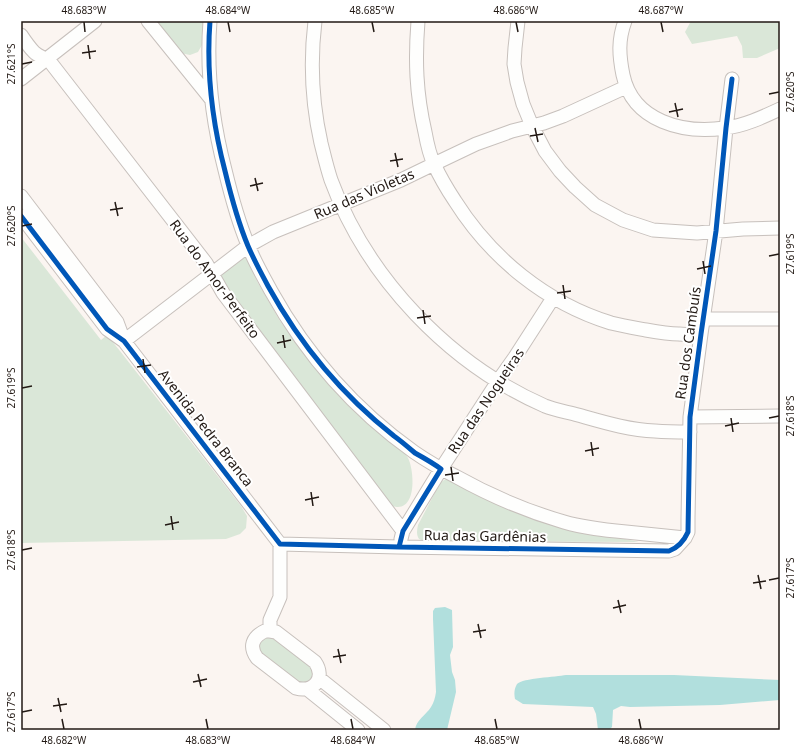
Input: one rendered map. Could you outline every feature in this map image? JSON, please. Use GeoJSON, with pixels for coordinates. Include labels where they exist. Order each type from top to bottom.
{"type":"FeatureCollection","features":[{"type":"Feature","properties":{"kind":"street"},"geometry":{"type":"LineString","coordinates":[[21,78],[95,21]]}},
{"type":"Feature","properties":{"kind":"street"},"geometry":{"type":"LineString","coordinates":[[148,21],[211,99]]}},
{"type":"Feature","properties":{"kind":"street"},"geometry":{"type":"LineString","coordinates":[[210,21],[208,64],[211,99],[214,122],[230,192],[248,246],[259,270],[279,306],[322,367],[348,395],[381,426],[415,452],[441,469],[470,485],[535,513],[565,522],[593,528],[685,538]]}},
{"type":"Feature","properties":{"kind":"street"},"geometry":{"type":"LineString","coordinates":[[315,21],[312,72],[314,96],[318,126],[331,179],[354,230],[394,291],[415,314],[457,352],[498,381],[546,407],[624,427],[654,431],[690,432]]}},
{"type":"Feature","properties":{"kind":"street"},"geometry":{"type":"LineString","coordinates":[[418,21],[416,71],[422,122],[428,147],[434,164],[448,190],[464,216],[484,240],[500,257],[520,274],[553,298],[573,308],[612,323],[630,328],[654,332],[701,334]]}},
{"type":"Feature","properties":{"kind":"street"},"geometry":{"type":"LineString","coordinates":[[518,21],[514,64],[523,104],[532,126],[545,151],[560,171],[595,205],[623,220],[653,230],[697,233],[743,229],[780,228]]}},
{"type":"Feature","properties":{"kind":"street"},"geometry":{"type":"LineString","coordinates":[[625,21],[620,42],[620,64],[626,87],[639,106],[648,114],[670,125],[682,128],[726,128],[756,119],[780,109]]}},
{"type":"Feature","properties":{"kind":"street","name":"Rua do Amor-Perfeito"},"geometry":{"type":"LineString","coordinates":[[21,35],[34,52],[51,63],[206,263],[223,293],[403,531]]}},
{"type":"Feature","properties":{"kind":"street","name":"Rua dos Cambuís"},"geometry":{"type":"LineString","coordinates":[[685,538],[688,532],[690,417],[716,231],[732,80]]}},
{"type":"Feature","properties":{"kind":"street","name":"Rua das Violetas"},"geometry":{"type":"LineString","coordinates":[[124,340],[248,246],[274,232],[401,180],[476,144],[512,131],[544,123],[563,116],[626,87]]}},
{"type":"Feature","properties":{"kind":"street","name":"Avenida Pedra Branca"},"geometry":{"type":"LineString","coordinates":[[21,196],[117,322],[124,340],[280,544]]}},
{"type":"Feature","properties":{"kind":"street","name":"Avenida Pedra Branca"},"geometry":{"type":"LineString","coordinates":[[21,216],[107,329],[124,340]]}},
{"type":"Feature","properties":{"kind":"street","name":"Rua das Nogueiras"},"geometry":{"type":"LineString","coordinates":[[400,547],[403,531],[441,469],[553,298]]}},
{"type":"Feature","properties":{"kind":"street"},"geometry":{"type":"LineString","coordinates":[[703,319],[780,319]]}},
{"type":"Feature","properties":{"kind":"street"},"geometry":{"type":"LineString","coordinates":[[690,417],[780,416]]}},
{"type":"Feature","properties":{"kind":"street","name":"Rua das Gardênias"},"geometry":{"type":"LineString","coordinates":[[280,544],[669,551],[675,549],[685,538]]}},
{"type":"Feature","properties":{"kind":"street"},"geometry":{"type":"LineString","coordinates":[[270,630],[270,620],[280,597],[280,544]]}},
{"type":"Feature","properties":{"kind":"street"},"geometry":{"type":"LineString","coordinates":[[270,630],[276,632],[315,662],[320,672],[319,678],[313,687],[302,690],[296,688],[257,658],[252,648],[255,637],[259,633],[265,631],[270,630]]}},
{"type":"Feature","properties":{"kind":"street"},"geometry":{"type":"LineString","coordinates":[[319,678],[384,730]]}},
{"type":"Feature","properties":{"kind":"street"},"geometry":{"type":"LineString","coordinates":[[307,689],[358,730]]}},
{"type":"Feature","properties":{"kind":"green space"},"geometry":{"type":"Polygon","coordinates":[[[155,21],[204,21],[202,45],[198,52],[190,55],[180,53],[155,21]]]}},
{"type":"Feature","properties":{"kind":"green space"},"geometry":{"type":"Polygon","coordinates":[[[691,21],[780,21],[780,48],[757,58],[743,58],[742,46],[737,36],[692,44],[685,32],[691,21]]]}},
{"type":"Feature","properties":{"kind":"green space"},"geometry":{"type":"Polygon","coordinates":[[[21,237],[101,340],[107,335],[241,506],[247,516],[246,528],[240,534],[226,539],[21,543],[21,237]]]}},
{"type":"Feature","properties":{"kind":"green space"},"geometry":{"type":"Polygon","coordinates":[[[245,256],[258,283],[280,321],[302,351],[328,383],[408,457],[412,470],[412,487],[411,495],[403,506],[395,507],[391,505],[218,277],[245,256]]]}},
{"type":"Feature","properties":{"kind":"green space"},"geometry":{"type":"Polygon","coordinates":[[[449,478],[597,533],[639,542],[424,541],[419,539],[417,534],[418,525],[440,483],[449,478]]]}},
{"type":"Feature","properties":{"kind":"green space"},"geometry":{"type":"Polygon","coordinates":[[[266,637],[273,637],[311,666],[313,676],[309,682],[299,683],[261,654],[259,644],[266,637]]]}},
{"type":"Feature","properties":{"kind":"water"},"geometry":{"type":"Polygon","coordinates":[[[445,607],[452,610],[453,647],[450,655],[456,692],[447,730],[415,730],[417,723],[429,710],[435,698],[433,611],[435,608],[445,607]]]}},
{"type":"Feature","properties":{"kind":"water"},"geometry":{"type":"Polygon","coordinates":[[[566,675],[674,675],[780,680],[780,700],[720,705],[621,706],[613,710],[612,727],[609,730],[598,730],[596,714],[593,707],[523,704],[515,699],[515,688],[520,682],[566,675]]]}},
{"type":"Feature","properties":{"kind":"cycle path"},"geometry":{"type":"LineString","coordinates":[[210,21],[209,59],[211,97],[220,152],[232,199],[248,246],[268,286],[280,307],[308,348],[340,386],[394,436],[415,453],[441,469],[403,531],[399,547]]}},
{"type":"Feature","properties":{"kind":"cycle path"},"geometry":{"type":"LineString","coordinates":[[21,216],[107,329],[124,341],[280,544],[669,551],[680,544],[688,532],[690,417],[716,231],[732,79]]}}]}
